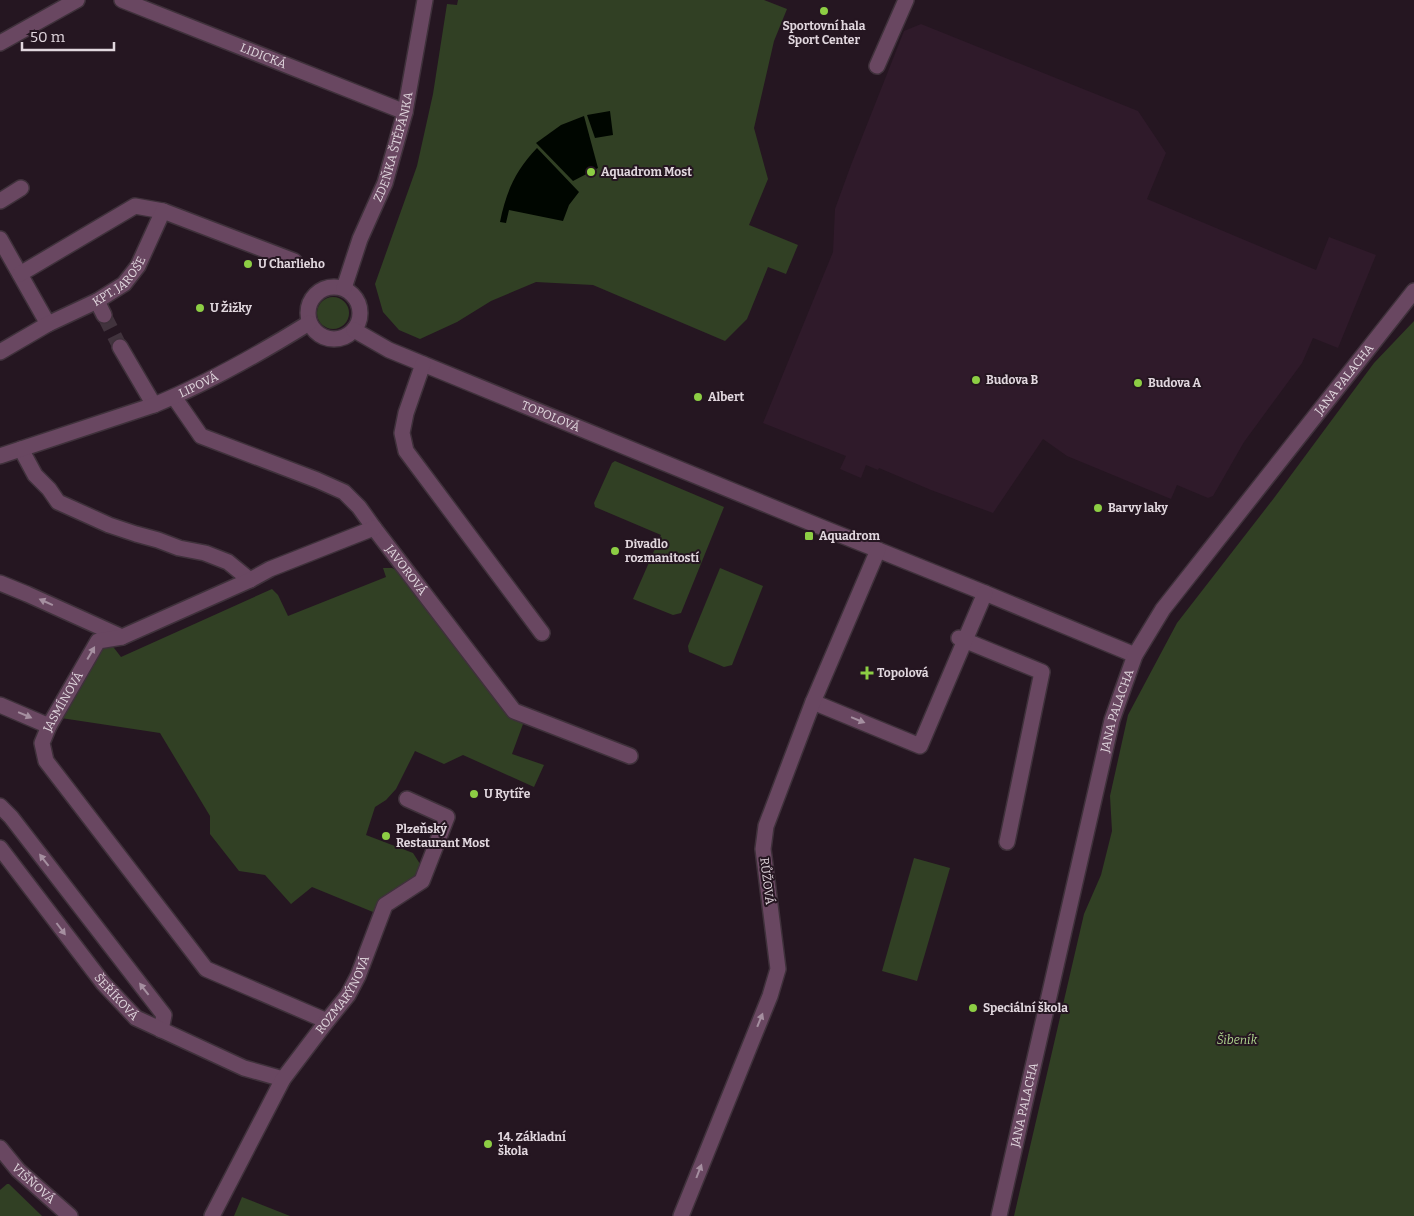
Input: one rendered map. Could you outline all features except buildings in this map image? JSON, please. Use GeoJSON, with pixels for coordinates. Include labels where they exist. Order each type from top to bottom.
{"type":"FeatureCollection","features":[{"type":"Feature","properties":{"kind":"street"},"geometry":{"type":"LineString","coordinates":[[0,44],[77,0]]}},
{"type":"Feature","properties":{"kind":"street","name":"LIDICKÁ"},"geometry":{"type":"LineString","coordinates":[[122,0],[406,112]]}},
{"type":"Feature","properties":{"kind":"street","name":"ZDEŇKA ŠTĚPÁNKA"},"geometry":{"type":"LineString","coordinates":[[344,288],[360,239],[385,183],[406,112],[425,0]]}},
{"type":"Feature","properties":{"kind":"street"},"geometry":{"type":"LineString","coordinates":[[877,66],[906,0]]}},
{"type":"Feature","properties":{"kind":"street"},"geometry":{"type":"LineString","coordinates":[[0,200],[21,188]]}},
{"type":"Feature","properties":{"kind":"street"},"geometry":{"type":"LineString","coordinates":[[20,274],[135,206],[162,211],[294,261]]}},
{"type":"Feature","properties":{"kind":"street","name":"KPT. JAROŠE"},"geometry":{"type":"LineString","coordinates":[[0,352],[48,324],[98,301],[124,284],[138,266],[162,211]]}},
{"type":"Feature","properties":{"kind":"street"},"geometry":{"type":"LineString","coordinates":[[0,239],[48,324]]}},
{"type":"Feature","properties":{"kind":"street"},"geometry":{"type":"LineString","coordinates":[[325,287],[344,288],[353,294],[358,304],[359,320],[350,334],[338,339],[326,338],[316,333],[309,323],[307,317],[308,304],[315,294],[325,287]]}},
{"type":"Feature","properties":{"kind":"street","name":"JANA PALACHA"},"geometry":{"type":"LineString","coordinates":[[999,1216],[1112,720],[1135,655],[1163,609],[1414,291]]}},
{"type":"Feature","properties":{"kind":"street"},"geometry":{"type":"LineString","coordinates":[[98,301],[104,315]]}},
{"type":"Feature","properties":{"kind":"street","name":"LIPOVÁ"},"geometry":{"type":"LineString","coordinates":[[0,456],[174,397],[280,341],[309,323]]}},
{"type":"Feature","properties":{"kind":"street","name":"TOPOLOVÁ"},"geometry":{"type":"LineString","coordinates":[[354,330],[389,350],[1135,655]]}},
{"type":"Feature","properties":{"kind":"street"},"geometry":{"type":"LineString","coordinates":[[120,347],[154,405]]}},
{"type":"Feature","properties":{"kind":"street"},"geometry":{"type":"LineString","coordinates":[[423,364],[406,413],[402,433],[406,451],[542,633]]}},
{"type":"Feature","properties":{"kind":"street","name":"JAVOROVÁ"},"geometry":{"type":"LineString","coordinates":[[174,397],[201,436],[344,492],[359,507],[514,711],[630,756]]}},
{"type":"Feature","properties":{"kind":"street"},"geometry":{"type":"LineString","coordinates":[[21,448],[35,476],[49,489],[58,502],[109,525],[179,548],[205,553],[228,562],[250,580]]}},
{"type":"Feature","properties":{"kind":"street","name":"JASMÍNOVÁ"},"geometry":{"type":"LineString","coordinates":[[327,1020],[206,970],[46,761],[42,743],[49,726],[98,642],[122,637],[250,580],[270,569],[374,528]]}},
{"type":"Feature","properties":{"kind":"street","name":"RŮŽOVÁ"},"geometry":{"type":"LineString","coordinates":[[681,1216],[770,996],[778,969],[762,849],[766,826],[813,702],[878,550]]}},
{"type":"Feature","properties":{"kind":"street"},"geometry":{"type":"LineString","coordinates":[[0,583],[122,637]]}},
{"type":"Feature","properties":{"kind":"street"},"geometry":{"type":"LineString","coordinates":[[813,702],[920,746],[962,640],[985,593]]}},
{"type":"Feature","properties":{"kind":"street"},"geometry":{"type":"LineString","coordinates":[[962,640],[1042,672],[1007,842]]}},
{"type":"Feature","properties":{"kind":"street"},"geometry":{"type":"LineString","coordinates":[[0,705],[49,726]]}},
{"type":"Feature","properties":{"kind":"street","name":"ROZMARÝNOVÁ"},"geometry":{"type":"LineString","coordinates":[[212,1216],[283,1080],[348,995],[358,976],[385,905],[422,881],[447,817],[407,799]]}},
{"type":"Feature","properties":{"kind":"street"},"geometry":{"type":"LineString","coordinates":[[0,806],[10,816],[164,1015],[161,1030]]}},
{"type":"Feature","properties":{"kind":"street","name":"ŠEŘÍKOVÁ"},"geometry":{"type":"LineString","coordinates":[[0,848],[103,983],[136,1018],[244,1068],[283,1080]]}},
{"type":"Feature","properties":{"kind":"street","name":"VIŠŇOVÁ"},"geometry":{"type":"LineString","coordinates":[[0,1148],[18,1170],[70,1216]]}},
{"type":"Feature","properties":{"kind":"shaded area"},"geometry":{"type":"Polygon","coordinates":[[[921,24],[1138,111],[1166,153],[1147,199],[1316,270],[1329,237],[1376,255],[1338,348],[1313,338],[1302,363],[1244,442],[1213,496],[1208,498],[1177,485],[1171,499],[1067,456],[1043,439],[993,513],[879,468],[878,470],[866,465],[861,478],[840,469],[846,456],[763,423],[833,252],[835,209],[904,31],[921,24]]]}},
{"type":"Feature","properties":{"kind":"shaded area"},"geometry":{"type":"Polygon","coordinates":[[[610,111],[613,135],[595,138],[587,115],[610,111]]]}},
{"type":"Feature","properties":{"kind":"shaded area"},"geometry":{"type":"Polygon","coordinates":[[[584,116],[598,168],[573,181],[536,143],[561,125],[584,116]]]}},
{"type":"Feature","properties":{"kind":"shaded area"},"geometry":{"type":"Polygon","coordinates":[[[537,148],[579,192],[569,205],[563,221],[509,210],[506,223],[500,222],[512,182],[537,148]]]}},
{"type":"Feature","properties":{"kind":"green space","name":"Aquadrom Most"},"geometry":{"type":"Polygon","coordinates":[[[458,0],[764,0],[787,9],[774,41],[754,128],[768,179],[749,225],[798,245],[786,274],[768,267],[747,319],[725,341],[593,285],[536,282],[491,301],[457,322],[420,339],[399,330],[383,312],[375,284],[417,166],[433,94],[447,4],[457,5],[458,0]]]}},
{"type":"Feature","properties":{"kind":"green space"},"geometry":{"type":"Polygon","coordinates":[[[333,297],[344,302],[349,313],[344,324],[333,329],[322,324],[317,313],[322,302],[333,297]]]}},
{"type":"Feature","properties":{"kind":"green space","name":"Šibeník"},"geometry":{"type":"Polygon","coordinates":[[[1414,321],[1414,1216],[1014,1216],[1084,914],[1101,875],[1112,831],[1110,796],[1128,715],[1177,623],[1274,498],[1374,363],[1414,321]]]}},
{"type":"Feature","properties":{"kind":"green space"},"geometry":{"type":"Polygon","coordinates":[[[615,461],[724,507],[681,613],[673,615],[633,599],[661,535],[595,507],[594,503],[612,463],[615,461]]]}},
{"type":"Feature","properties":{"kind":"green space"},"geometry":{"type":"Polygon","coordinates":[[[383,568],[392,568],[402,573],[517,719],[523,724],[512,754],[544,765],[534,787],[463,755],[444,764],[415,751],[396,789],[386,800],[375,807],[366,835],[413,853],[422,867],[411,883],[373,912],[312,887],[291,904],[265,875],[239,871],[210,834],[210,816],[160,733],[61,718],[99,648],[111,644],[121,657],[272,589],[278,595],[288,616],[386,577],[383,568]]]}},
{"type":"Feature","properties":{"kind":"green space"},"geometry":{"type":"Polygon","coordinates":[[[720,568],[763,586],[732,665],[724,667],[689,652],[688,646],[720,568]]]}},
{"type":"Feature","properties":{"kind":"green space"},"geometry":{"type":"Polygon","coordinates":[[[914,858],[950,868],[917,981],[882,971],[914,858]]]}},
{"type":"Feature","properties":{"kind":"green space"},"geometry":{"type":"Polygon","coordinates":[[[7,1184],[42,1216],[0,1216],[0,1190],[7,1184]]]}},
{"type":"Feature","properties":{"kind":"green space"},"geometry":{"type":"Polygon","coordinates":[[[242,1197],[290,1216],[234,1216],[242,1197]]]}},
{"type":"Feature","properties":{"kind":"tunnel"},"geometry":{"type":"LineString","coordinates":[[104,315],[120,347]]}},
{"type":"Feature","properties":{"kind":"place","name":"Sportovní hala Sport Center"},"geometry":{"type":"Point","coordinates":[824,11]}},
{"type":"Feature","properties":{"kind":"place","name":"Aquadrom Most"},"geometry":{"type":"Point","coordinates":[591,172]}},
{"type":"Feature","properties":{"kind":"place","name":"U Charlieho"},"geometry":{"type":"Point","coordinates":[248,264]}},
{"type":"Feature","properties":{"kind":"place","name":"U Žižky"},"geometry":{"type":"Point","coordinates":[200,308]}},
{"type":"Feature","properties":{"kind":"place","name":"Budova B"},"geometry":{"type":"Point","coordinates":[976,380]}},
{"type":"Feature","properties":{"kind":"place","name":"Budova A"},"geometry":{"type":"Point","coordinates":[1138,383]}},
{"type":"Feature","properties":{"kind":"place","name":"Albert"},"geometry":{"type":"Point","coordinates":[698,397]}},
{"type":"Feature","properties":{"kind":"place","name":"Barvy laky"},"geometry":{"type":"Point","coordinates":[1098,508]}},
{"type":"Feature","properties":{"kind":"place","name":"Aquadrom"},"geometry":{"type":"Point","coordinates":[809,536]}},
{"type":"Feature","properties":{"kind":"place","name":"Divadlo rozmanitostí"},"geometry":{"type":"Point","coordinates":[615,551]}},
{"type":"Feature","properties":{"kind":"place","name":"Topolová"},"geometry":{"type":"Point","coordinates":[867,673]}},
{"type":"Feature","properties":{"kind":"place","name":"U Rytíře"},"geometry":{"type":"Point","coordinates":[474,794]}},
{"type":"Feature","properties":{"kind":"place","name":"Plzeňský Restaurant Most"},"geometry":{"type":"Point","coordinates":[386,836]}},
{"type":"Feature","properties":{"kind":"place","name":"Speciální škola"},"geometry":{"type":"Point","coordinates":[973,1008]}},
{"type":"Feature","properties":{"kind":"place","name":"14. Základní škola"},"geometry":{"type":"Point","coordinates":[488,1144]}}]}
